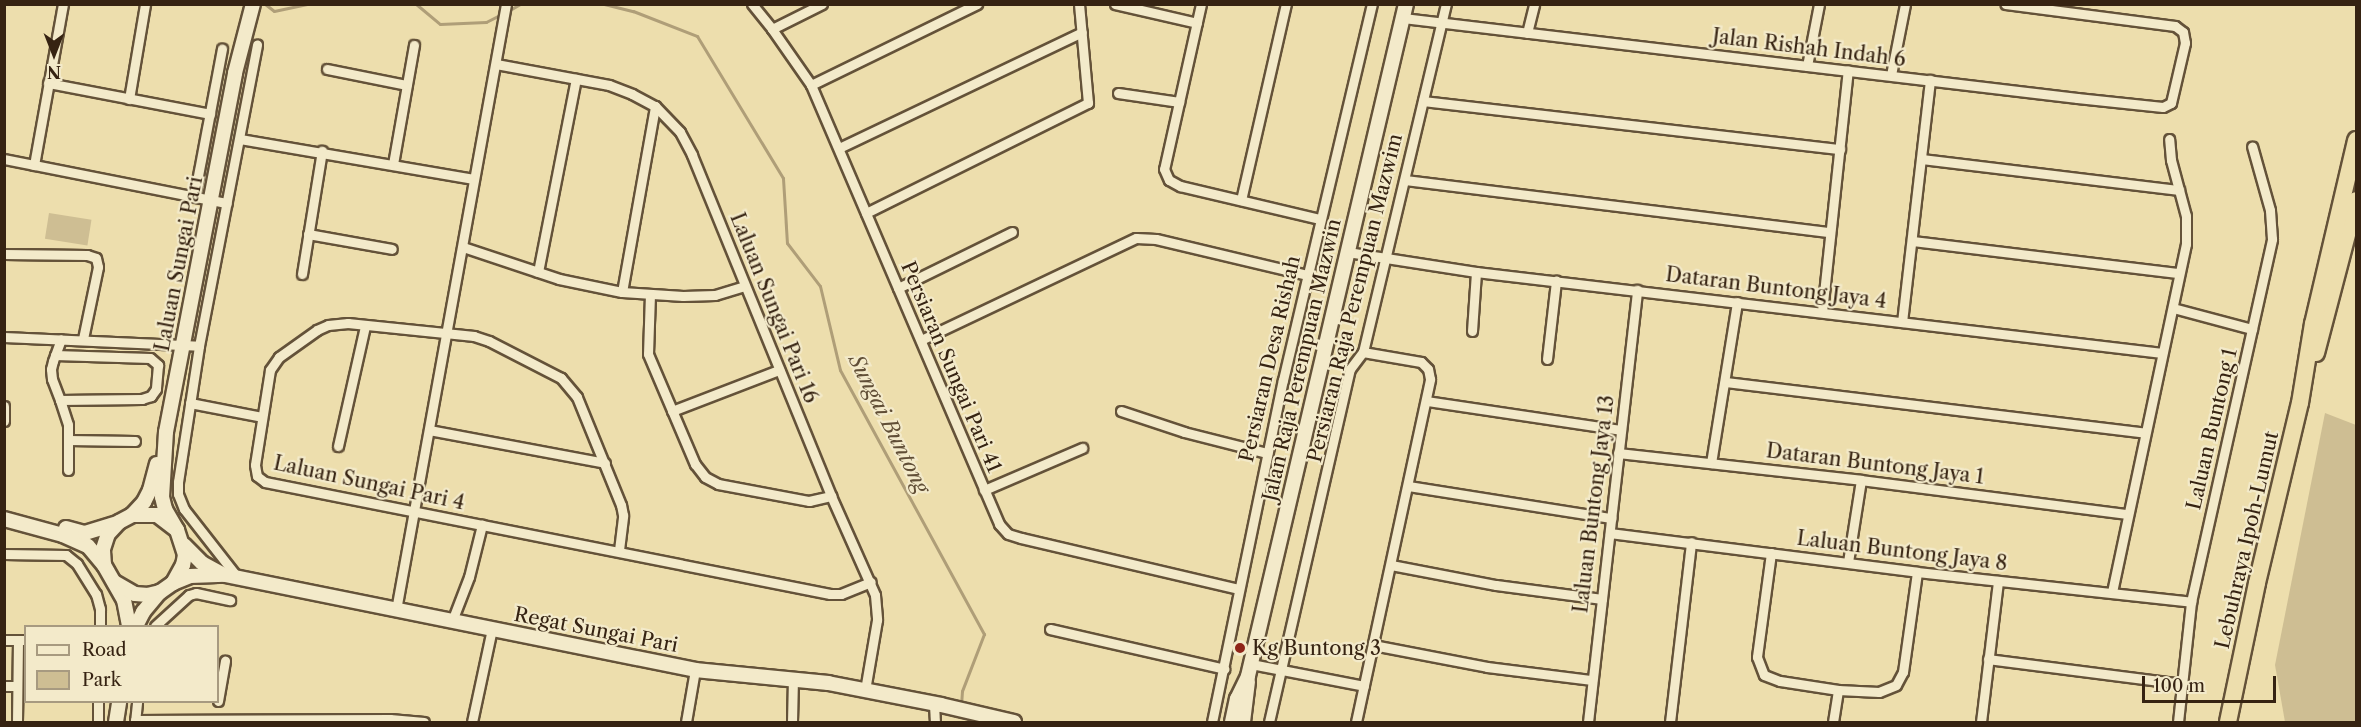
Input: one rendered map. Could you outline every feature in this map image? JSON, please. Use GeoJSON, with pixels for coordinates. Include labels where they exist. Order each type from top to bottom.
{"type":"FeatureCollection","features":[{"type":"Feature","properties":{"kind":"highway","name":"Lebuhraya Ipoh-Lumut"},"geometry":{"type":"LineString","coordinates":[[2228,723],[2257,583],[2300,403],[2313,324],[2356,140]]}},
{"type":"Feature","properties":{"kind":"highway","name":"Lebuhraya Ipoh-Lumut"},"geometry":{"type":"LineString","coordinates":[[2300,403],[2325,327],[2356,200]]}},
{"type":"Feature","properties":{"kind":"main road","name":"Laluan Sungai Pari"},"geometry":{"type":"LineString","coordinates":[[177,530],[165,509],[162,498],[166,432],[211,199],[251,10]]}},
{"type":"Feature","properties":{"kind":"main road","name":"Jalan Raja Perempuan Mazwin"},"geometry":{"type":"LineString","coordinates":[[1233,723],[1237,699],[1250,670],[1405,11]]}},
{"type":"Feature","properties":{"kind":"main road"},"geometry":{"type":"LineString","coordinates":[[4,511],[85,533],[118,522],[132,515],[144,502],[150,490],[166,432]]}},
{"type":"Feature","properties":{"kind":"main road"},"geometry":{"type":"LineString","coordinates":[[132,515],[157,515],[177,530],[184,544],[202,563],[231,577]]}},
{"type":"Feature","properties":{"kind":"main road"},"geometry":{"type":"LineString","coordinates":[[4,519],[78,540],[88,546],[104,566],[124,600],[129,625]]}},
{"type":"Feature","properties":{"kind":"main road"},"geometry":{"type":"LineString","coordinates":[[104,566],[103,549],[108,534],[118,522]]}},
{"type":"Feature","properties":{"kind":"main road"},"geometry":{"type":"LineString","coordinates":[[137,625],[143,612],[160,592],[173,583],[183,566],[184,544]]}},
{"type":"Feature","properties":{"kind":"main road","name":"Regat Sungai Pari"},"geometry":{"type":"LineString","coordinates":[[173,583],[190,576],[231,577],[695,670],[793,679],[865,690],[937,704],[1007,722]]}},
{"type":"Feature","properties":{"kind":"main road"},"geometry":{"type":"LineString","coordinates":[[114,582],[135,594],[160,592]]}},
{"type":"Feature","properties":{"kind":"main road"},"geometry":{"type":"LineString","coordinates":[[1244,723],[1250,670]]}},
{"type":"Feature","properties":{"kind":"main road"},"geometry":{"type":"LineString","coordinates":[[117,723],[118,703]]}},
{"type":"Feature","properties":{"kind":"street"},"geometry":{"type":"LineString","coordinates":[[34,165],[63,4]]}},
{"type":"Feature","properties":{"kind":"street"},"geometry":{"type":"LineString","coordinates":[[129,99],[145,4]]}},
{"type":"Feature","properties":{"kind":"street"},"geometry":{"type":"LineString","coordinates":[[396,610],[506,4]]}},
{"type":"Feature","properties":{"kind":"street","name":"Persiaran Sungai Pari 41"},"geometry":{"type":"LineString","coordinates":[[752,4],[811,85],[999,524],[1008,534],[1238,589]]}},
{"type":"Feature","properties":{"kind":"street"},"geometry":{"type":"LineString","coordinates":[[772,29],[822,4]]}},
{"type":"Feature","properties":{"kind":"street"},"geometry":{"type":"LineString","coordinates":[[811,85],[977,4]]}},
{"type":"Feature","properties":{"kind":"street"},"geometry":{"type":"LineString","coordinates":[[866,213],[1088,104],[1079,4]]}},
{"type":"Feature","properties":{"kind":"street"},"geometry":{"type":"LineString","coordinates":[[1115,4],[1197,23]]}},
{"type":"Feature","properties":{"kind":"street"},"geometry":{"type":"LineString","coordinates":[[1201,4],[1164,169],[1169,180],[1180,186],[1320,219]]}},
{"type":"Feature","properties":{"kind":"street"},"geometry":{"type":"LineString","coordinates":[[1241,200],[1286,4]]}},
{"type":"Feature","properties":{"kind":"street","name":"Persiaran Desa Rishah"},"geometry":{"type":"LineString","coordinates":[[1212,723],[1267,453],[1372,4]]}},
{"type":"Feature","properties":{"kind":"street","name":"Persiaran Raja Perempuan Mazwim"},"geometry":{"type":"LineString","coordinates":[[1269,723],[1350,369],[1363,352],[1446,4]]}},
{"type":"Feature","properties":{"kind":"street"},"geometry":{"type":"LineString","coordinates":[[1527,33],[1534,4]]}},
{"type":"Feature","properties":{"kind":"street"},"geometry":{"type":"LineString","coordinates":[[1807,66],[1819,4]]}},
{"type":"Feature","properties":{"kind":"street"},"geometry":{"type":"LineString","coordinates":[[1891,75],[1905,4]]}},
{"type":"Feature","properties":{"kind":"street","name":"Jalan Rishah Indah 6"},"geometry":{"type":"LineString","coordinates":[[1405,11],[1442,22],[1527,33],[2098,101],[2163,107],[2170,104],[2185,43],[2182,32],[2175,26],[2005,4]]}},
{"type":"Feature","properties":{"kind":"street"},"geometry":{"type":"LineString","coordinates":[[839,148],[1082,32]]}},
{"type":"Feature","properties":{"kind":"street"},"geometry":{"type":"LineString","coordinates":[[231,577],[184,509],[178,494],[199,346],[257,45]]}},
{"type":"Feature","properties":{"kind":"street"},"geometry":{"type":"LineString","coordinates":[[393,164],[414,45]]}},
{"type":"Feature","properties":{"kind":"street"},"geometry":{"type":"LineString","coordinates":[[194,197],[222,49]]}},
{"type":"Feature","properties":{"kind":"street","name":"Laluan Sungai Pari 16"},"geometry":{"type":"LineString","coordinates":[[496,64],[609,85],[655,106],[680,132],[692,155],[831,496],[871,582],[878,608],[865,690]]}},
{"type":"Feature","properties":{"kind":"street"},"geometry":{"type":"LineString","coordinates":[[327,69],[406,85]]}},
{"type":"Feature","properties":{"kind":"street"},"geometry":{"type":"LineString","coordinates":[[1822,312],[1848,70]]}},
{"type":"Feature","properties":{"kind":"street"},"geometry":{"type":"LineString","coordinates":[[538,272],[576,79]]}},
{"type":"Feature","properties":{"kind":"street"},"geometry":{"type":"LineString","coordinates":[[1902,322],[1930,80]]}},
{"type":"Feature","properties":{"kind":"street"},"geometry":{"type":"LineString","coordinates":[[48,83],[210,114]]}},
{"type":"Feature","properties":{"kind":"street"},"geometry":{"type":"LineString","coordinates":[[1118,93],[1179,102]]}},
{"type":"Feature","properties":{"kind":"street"},"geometry":{"type":"LineString","coordinates":[[1423,101],[1840,149]]}},
{"type":"Feature","properties":{"kind":"street"},"geometry":{"type":"LineString","coordinates":[[622,292],[655,106]]}},
{"type":"Feature","properties":{"kind":"street"},"geometry":{"type":"LineString","coordinates":[[240,139],[322,151],[474,179]]}},
{"type":"Feature","properties":{"kind":"street"},"geometry":{"type":"LineString","coordinates":[[2112,592],[2173,308],[2187,229],[2169,139]]}},
{"type":"Feature","properties":{"kind":"street","name":"Laluan Buntong 1"},"geometry":{"type":"LineString","coordinates":[[2178,723],[2191,602],[2272,239],[2270,210],[2252,146]]}},
{"type":"Feature","properties":{"kind":"street"},"geometry":{"type":"LineString","coordinates":[[302,274],[322,151]]}},
{"type":"Feature","properties":{"kind":"street"},"geometry":{"type":"LineString","coordinates":[[4,159],[227,203]]}},
{"type":"Feature","properties":{"kind":"street"},"geometry":{"type":"LineString","coordinates":[[1922,159],[2179,190]]}},
{"type":"Feature","properties":{"kind":"street"},"geometry":{"type":"LineString","coordinates":[[1405,180],[1830,232]]}},
{"type":"Feature","properties":{"kind":"street"},"geometry":{"type":"LineString","coordinates":[[898,288],[1012,232]]}},
{"type":"Feature","properties":{"kind":"street"},"geometry":{"type":"LineString","coordinates":[[309,234],[392,249]]}},
{"type":"Feature","properties":{"kind":"street"},"geometry":{"type":"LineString","coordinates":[[921,340],[1136,238],[1156,239],[1307,275]]}},
{"type":"Feature","properties":{"kind":"street"},"geometry":{"type":"LineString","coordinates":[[1913,241],[2180,273]]}},
{"type":"Feature","properties":{"kind":"street"},"geometry":{"type":"LineString","coordinates":[[463,247],[590,287],[622,292],[715,295],[745,286]]}},
{"type":"Feature","properties":{"kind":"street","name":"Dataran Buntong Jaya 4"},"geometry":{"type":"LineString","coordinates":[[1347,252],[1386,260],[1476,272],[2162,353]]}},
{"type":"Feature","properties":{"kind":"street"},"geometry":{"type":"LineString","coordinates":[[4,254],[87,255],[96,258],[98,267],[83,339]]}},
{"type":"Feature","properties":{"kind":"street"},"geometry":{"type":"LineString","coordinates":[[1472,331],[1476,272]]}},
{"type":"Feature","properties":{"kind":"street"},"geometry":{"type":"LineString","coordinates":[[1547,359],[1556,281]]}},
{"type":"Feature","properties":{"kind":"street","name":"Laluan Buntong Jaya 13"},"geometry":{"type":"LineString","coordinates":[[1588,723],[1637,290]]}},
{"type":"Feature","properties":{"kind":"street"},"geometry":{"type":"LineString","coordinates":[[650,294],[648,354],[695,464],[705,477],[718,484],[809,501],[831,496]]}},
{"type":"Feature","properties":{"kind":"street"},"geometry":{"type":"LineString","coordinates":[[1711,463],[1737,302]]}},
{"type":"Feature","properties":{"kind":"street"},"geometry":{"type":"LineString","coordinates":[[2173,308],[2252,329]]}},
{"type":"Feature","properties":{"kind":"street","name":"Laluan Sungai Pari 4"},"geometry":{"type":"LineString","coordinates":[[619,550],[623,514],[577,397],[561,378],[489,341],[447,332],[348,323],[328,325],[279,357],[270,370],[255,465],[257,476],[265,482],[619,550],[830,594],[847,592],[871,582]]}},
{"type":"Feature","properties":{"kind":"street","name":"Laluan Sungai Pari 4"},"geometry":{"type":"LineString","coordinates":[[338,446],[365,326]]}},
{"type":"Feature","properties":{"kind":"street"},"geometry":{"type":"LineString","coordinates":[[4,338],[83,339],[199,346]]}},
{"type":"Feature","properties":{"kind":"street"},"geometry":{"type":"LineString","coordinates":[[61,339],[55,355],[52,379],[65,410],[68,470]]}},
{"type":"Feature","properties":{"kind":"street"},"geometry":{"type":"LineString","coordinates":[[1356,723],[1430,379],[1428,369],[1421,362],[1363,352]]}},
{"type":"Feature","properties":{"kind":"street"},"geometry":{"type":"LineString","coordinates":[[55,355],[150,358],[158,364],[156,389],[151,396],[142,399],[60,399]]}},
{"type":"Feature","properties":{"kind":"street"},"geometry":{"type":"LineString","coordinates":[[672,411],[779,370]]}},
{"type":"Feature","properties":{"kind":"street"},"geometry":{"type":"LineString","coordinates":[[1725,382],[2145,433]]}},
{"type":"Feature","properties":{"kind":"street"},"geometry":{"type":"LineString","coordinates":[[1427,401],[1621,430]]}},
{"type":"Feature","properties":{"kind":"street"},"geometry":{"type":"LineString","coordinates":[[190,403],[262,417]]}},
{"type":"Feature","properties":{"kind":"street"},"geometry":{"type":"LineString","coordinates":[[4,406],[4,421]]}},
{"type":"Feature","properties":{"kind":"street"},"geometry":{"type":"LineString","coordinates":[[1121,411],[1184,432],[1267,453]]}},
{"type":"Feature","properties":{"kind":"street"},"geometry":{"type":"LineString","coordinates":[[429,430],[604,463]]}},
{"type":"Feature","properties":{"kind":"street"},"geometry":{"type":"LineString","coordinates":[[68,440],[135,441]]}},
{"type":"Feature","properties":{"kind":"street"},"geometry":{"type":"LineString","coordinates":[[984,490],[1082,448]]}},
{"type":"Feature","properties":{"kind":"street","name":"Dataran Buntong Jaya 1"},"geometry":{"type":"LineString","coordinates":[[1618,453],[1861,480],[2127,514]]}},
{"type":"Feature","properties":{"kind":"street"},"geometry":{"type":"LineString","coordinates":[[1848,562],[1861,480]]}},
{"type":"Feature","properties":{"kind":"street"},"geometry":{"type":"LineString","coordinates":[[1408,486],[1611,518]]}},
{"type":"Feature","properties":{"kind":"street"},"geometry":{"type":"LineString","coordinates":[[452,621],[469,577],[482,525]]}},
{"type":"Feature","properties":{"kind":"street","name":"Laluan Buntong Jaya 8"},"geometry":{"type":"LineString","coordinates":[[1610,533],[1917,572],[2191,602]]}},
{"type":"Feature","properties":{"kind":"street"},"geometry":{"type":"LineString","coordinates":[[1670,723],[1691,542]]}},
{"type":"Feature","properties":{"kind":"street"},"geometry":{"type":"LineString","coordinates":[[1771,553],[1757,657],[1764,675],[1780,681],[1838,690],[1879,692],[1896,685],[1903,672],[1917,572]]}},
{"type":"Feature","properties":{"kind":"street"},"geometry":{"type":"LineString","coordinates":[[4,554],[66,555],[77,564],[96,594],[100,609],[100,625]]}},
{"type":"Feature","properties":{"kind":"street"},"geometry":{"type":"LineString","coordinates":[[1391,565],[1496,585],[1602,599]]}},
{"type":"Feature","properties":{"kind":"street"},"geometry":{"type":"LineString","coordinates":[[1981,723],[1998,581]]}},
{"type":"Feature","properties":{"kind":"street"},"geometry":{"type":"LineString","coordinates":[[157,625],[196,592],[230,600]]}},
{"type":"Feature","properties":{"kind":"street"},"geometry":{"type":"LineString","coordinates":[[472,723],[492,629]]}},
{"type":"Feature","properties":{"kind":"street"},"geometry":{"type":"LineString","coordinates":[[1050,629],[1224,669]]}},
{"type":"Feature","properties":{"kind":"street"},"geometry":{"type":"LineString","coordinates":[[4,640],[22,640],[17,686],[17,723]]}},
{"type":"Feature","properties":{"kind":"street"},"geometry":{"type":"LineString","coordinates":[[1373,645],[1487,667],[1592,680]]}},
{"type":"Feature","properties":{"kind":"street"},"geometry":{"type":"LineString","coordinates":[[1988,659],[2182,684]]}},
{"type":"Feature","properties":{"kind":"street"},"geometry":{"type":"LineString","coordinates":[[219,695],[225,661]]}},
{"type":"Feature","properties":{"kind":"street"},"geometry":{"type":"LineString","coordinates":[[686,723],[695,670]]}},
{"type":"Feature","properties":{"kind":"street"},"geometry":{"type":"LineString","coordinates":[[1250,670],[1282,670],[1364,686]]}},
{"type":"Feature","properties":{"kind":"street"},"geometry":{"type":"LineString","coordinates":[[792,723],[793,679]]}},
{"type":"Feature","properties":{"kind":"street"},"geometry":{"type":"LineString","coordinates":[[4,686],[17,686]]}},
{"type":"Feature","properties":{"kind":"street"},"geometry":{"type":"LineString","coordinates":[[1833,723],[1838,690]]}},
{"type":"Feature","properties":{"kind":"street"},"geometry":{"type":"LineString","coordinates":[[98,703],[98,723]]}},
{"type":"Feature","properties":{"kind":"street"},"geometry":{"type":"LineString","coordinates":[[137,703],[135,721],[424,723]]}},
{"type":"Feature","properties":{"kind":"street"},"geometry":{"type":"LineString","coordinates":[[214,721],[218,703]]}},
{"type":"Feature","properties":{"kind":"street"},"geometry":{"type":"LineString","coordinates":[[935,723],[937,704]]}},
{"type":"Feature","properties":{"kind":"green space"},"geometry":{"type":"Polygon","coordinates":[[[49,213],[91,220],[87,245],[45,239],[49,213]]]}},
{"type":"Feature","properties":{"kind":"green space"},"geometry":{"type":"Polygon","coordinates":[[[2325,413],[2356,425],[2356,722],[2285,722],[2275,665],[2325,413]]]}},
{"type":"Feature","properties":{"kind":"waterway","name":"Sungai Buntong"},"geometry":{"type":"LineString","coordinates":[[265,4],[274,11],[308,4]]}},
{"type":"Feature","properties":{"kind":"waterway","name":"Sungai Buntong"},"geometry":{"type":"LineString","coordinates":[[416,4],[440,24],[486,22],[502,14]]}},
{"type":"Feature","properties":{"kind":"waterway","name":"Sungai Buntong"},"geometry":{"type":"LineString","coordinates":[[508,11],[520,4]]}},
{"type":"Feature","properties":{"kind":"waterway","name":"Sungai Buntong"},"geometry":{"type":"LineString","coordinates":[[604,4],[633,11],[697,36],[783,178],[787,243],[820,286],[840,370],[984,634],[962,691],[961,706]]}},
{"type":"Feature","properties":{"kind":"place","name":"Kg Buntong 3"},"geometry":{"type":"Point","coordinates":[1240,648]}}]}
